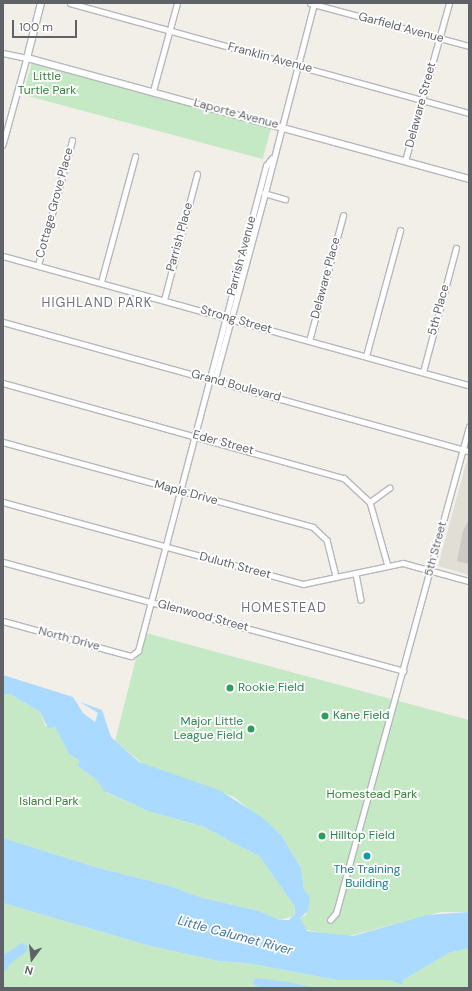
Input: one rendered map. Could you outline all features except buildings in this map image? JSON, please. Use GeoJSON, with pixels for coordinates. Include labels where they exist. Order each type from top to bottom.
{"type":"FeatureCollection","features":[{"type":"Feature","properties":{"kind":"street"},"geometry":{"type":"LineString","coordinates":[[3,145],[42,3]]}},
{"type":"Feature","properties":{"kind":"street","name":"Franklin Avenue"},"geometry":{"type":"LineString","coordinates":[[70,3],[469,113]]}},
{"type":"Feature","properties":{"kind":"street"},"geometry":{"type":"LineString","coordinates":[[153,92],[177,3]]}},
{"type":"Feature","properties":{"kind":"street","name":"Garfield Avenue"},"geometry":{"type":"LineString","coordinates":[[312,3],[469,46]]}},
{"type":"Feature","properties":{"kind":"street","name":"Parrish Avenue"},"geometry":{"type":"LineString","coordinates":[[135,655],[196,436],[225,317],[259,192],[271,158],[297,65],[312,3]]}},
{"type":"Feature","properties":{"kind":"street","name":"Delaware Street"},"geometry":{"type":"LineString","coordinates":[[405,161],[449,3]]}},
{"type":"Feature","properties":{"kind":"street","name":"Laporte Avenue"},"geometry":{"type":"LineString","coordinates":[[3,54],[26,58],[280,126],[469,179]]}},
{"type":"Feature","properties":{"kind":"street","name":"Cottage Grove Place"},"geometry":{"type":"LineString","coordinates":[[38,265],[72,141]]}},
{"type":"Feature","properties":{"kind":"street"},"geometry":{"type":"LineString","coordinates":[[101,282],[135,158]]}},
{"type":"Feature","properties":{"kind":"street","name":"Parrish Avenue"},"geometry":{"type":"LineString","coordinates":[[211,379],[216,375],[265,193],[271,158]]}},
{"type":"Feature","properties":{"kind":"street","name":"Parrish Place"},"geometry":{"type":"LineString","coordinates":[[164,300],[197,174]]}},
{"type":"Feature","properties":{"kind":"street"},"geometry":{"type":"LineString","coordinates":[[259,192],[285,199]]}},
{"type":"Feature","properties":{"kind":"street","name":"Delaware Place"},"geometry":{"type":"LineString","coordinates":[[309,341],[342,216]]}},
{"type":"Feature","properties":{"kind":"street"},"geometry":{"type":"LineString","coordinates":[[366,356],[400,231]]}},
{"type":"Feature","properties":{"kind":"street","name":"5th Place"},"geometry":{"type":"LineString","coordinates":[[423,372],[456,248]]}},
{"type":"Feature","properties":{"kind":"street","name":"Strong Street"},"geometry":{"type":"LineString","coordinates":[[3,256],[469,385]]}},
{"type":"Feature","properties":{"kind":"street","name":"Grand Boulevard"},"geometry":{"type":"LineString","coordinates":[[3,322],[469,451]]}},
{"type":"Feature","properties":{"kind":"street","name":"Eder Street"},"geometry":{"type":"LineString","coordinates":[[3,383],[328,472],[344,478],[370,502]]}},
{"type":"Feature","properties":{"kind":"street","name":"5th Street"},"geometry":{"type":"LineString","coordinates":[[330,920],[336,913],[469,427]]}},
{"type":"Feature","properties":{"kind":"street","name":"Maple Drive"},"geometry":{"type":"LineString","coordinates":[[3,442],[317,529],[327,540],[336,577]]}},
{"type":"Feature","properties":{"kind":"street"},"geometry":{"type":"LineString","coordinates":[[388,566],[370,502],[389,488]]}},
{"type":"Feature","properties":{"kind":"street","name":"Duluth Street"},"geometry":{"type":"LineString","coordinates":[[3,502],[303,584],[403,563],[469,581]]}},
{"type":"Feature","properties":{"kind":"street","name":"Glenwood Street"},"geometry":{"type":"LineString","coordinates":[[3,562],[403,671]]}},
{"type":"Feature","properties":{"kind":"street"},"geometry":{"type":"LineString","coordinates":[[356,574],[361,600]]}},
{"type":"Feature","properties":{"kind":"street","name":"North Drive"},"geometry":{"type":"LineString","coordinates":[[3,621],[135,655]]}},
{"type":"Feature","properties":{"kind":"shaded area"},"geometry":{"type":"Polygon","coordinates":[[[468,456],[469,457],[469,575],[438,566],[468,456]]]}},
{"type":"Feature","properties":{"kind":"green space","name":"Little Turtle Park"},"geometry":{"type":"Polygon","coordinates":[[[32,62],[272,126],[263,159],[23,95],[32,62]]]}},
{"type":"Feature","properties":{"kind":"green space","name":"Homestead Park"},"geometry":{"type":"Polygon","coordinates":[[[146,633],[469,720],[469,912],[441,912],[345,937],[303,929],[300,918],[306,915],[310,898],[304,890],[301,868],[282,836],[234,797],[144,765],[115,741],[136,659],[140,654],[146,633]]]}},
{"type":"Feature","properties":{"kind":"green space","name":"Island Park"},"geometry":{"type":"Polygon","coordinates":[[[3,694],[10,694],[40,712],[45,726],[55,727],[66,748],[79,760],[78,766],[98,781],[107,793],[148,811],[202,826],[260,857],[295,907],[294,916],[280,920],[259,911],[199,897],[170,886],[95,867],[3,838],[3,694]]]}},
{"type":"Feature","properties":{"kind":"green space"},"geometry":{"type":"Polygon","coordinates":[[[3,903],[150,946],[219,961],[247,963],[337,980],[391,980],[402,984],[403,980],[449,953],[469,948],[469,988],[3,988],[3,903]]]}},
{"type":"Feature","properties":{"kind":"water","name":"Little Calumet River"},"geometry":{"type":"Polygon","coordinates":[[[3,675],[73,697],[83,713],[95,722],[98,713],[80,702],[102,710],[111,737],[139,762],[219,790],[263,818],[282,836],[301,868],[304,890],[310,897],[308,911],[300,918],[307,931],[353,936],[427,915],[469,912],[469,948],[449,953],[403,980],[402,985],[391,980],[337,980],[247,963],[219,961],[150,946],[3,903],[3,838],[95,867],[170,886],[199,897],[259,911],[280,920],[289,920],[295,914],[295,907],[260,857],[202,826],[148,811],[104,791],[98,781],[78,766],[79,760],[69,754],[55,727],[48,728],[40,712],[10,694],[3,694],[3,675]]]}},
{"type":"Feature","properties":{"kind":"water"},"geometry":{"type":"Polygon","coordinates":[[[22,943],[28,946],[26,952],[11,963],[3,974],[3,955],[22,943]]]}},
{"type":"Feature","properties":{"kind":"water"},"geometry":{"type":"Polygon","coordinates":[[[255,978],[288,982],[315,988],[261,988],[253,984],[255,978]]]}},
{"type":"Feature","properties":{"kind":"place","name":"Rookie Field"},"geometry":{"type":"Point","coordinates":[230,688]}},
{"type":"Feature","properties":{"kind":"place","name":"Kane Field"},"geometry":{"type":"Point","coordinates":[325,716]}},
{"type":"Feature","properties":{"kind":"place","name":"Major Little League Field"},"geometry":{"type":"Point","coordinates":[251,729]}},
{"type":"Feature","properties":{"kind":"place","name":"Hilltop Field"},"geometry":{"type":"Point","coordinates":[322,836]}},
{"type":"Feature","properties":{"kind":"place","name":"The Training Building"},"geometry":{"type":"Point","coordinates":[367,856]}},
{"type":"Feature","properties":{"kind":"district","name":"HIGHLAND PARK"},"geometry":{"type":"Point","coordinates":[97,303]}},
{"type":"Feature","properties":{"kind":"district","name":"HOMESTEAD"},"geometry":{"type":"Point","coordinates":[284,608]}}]}
